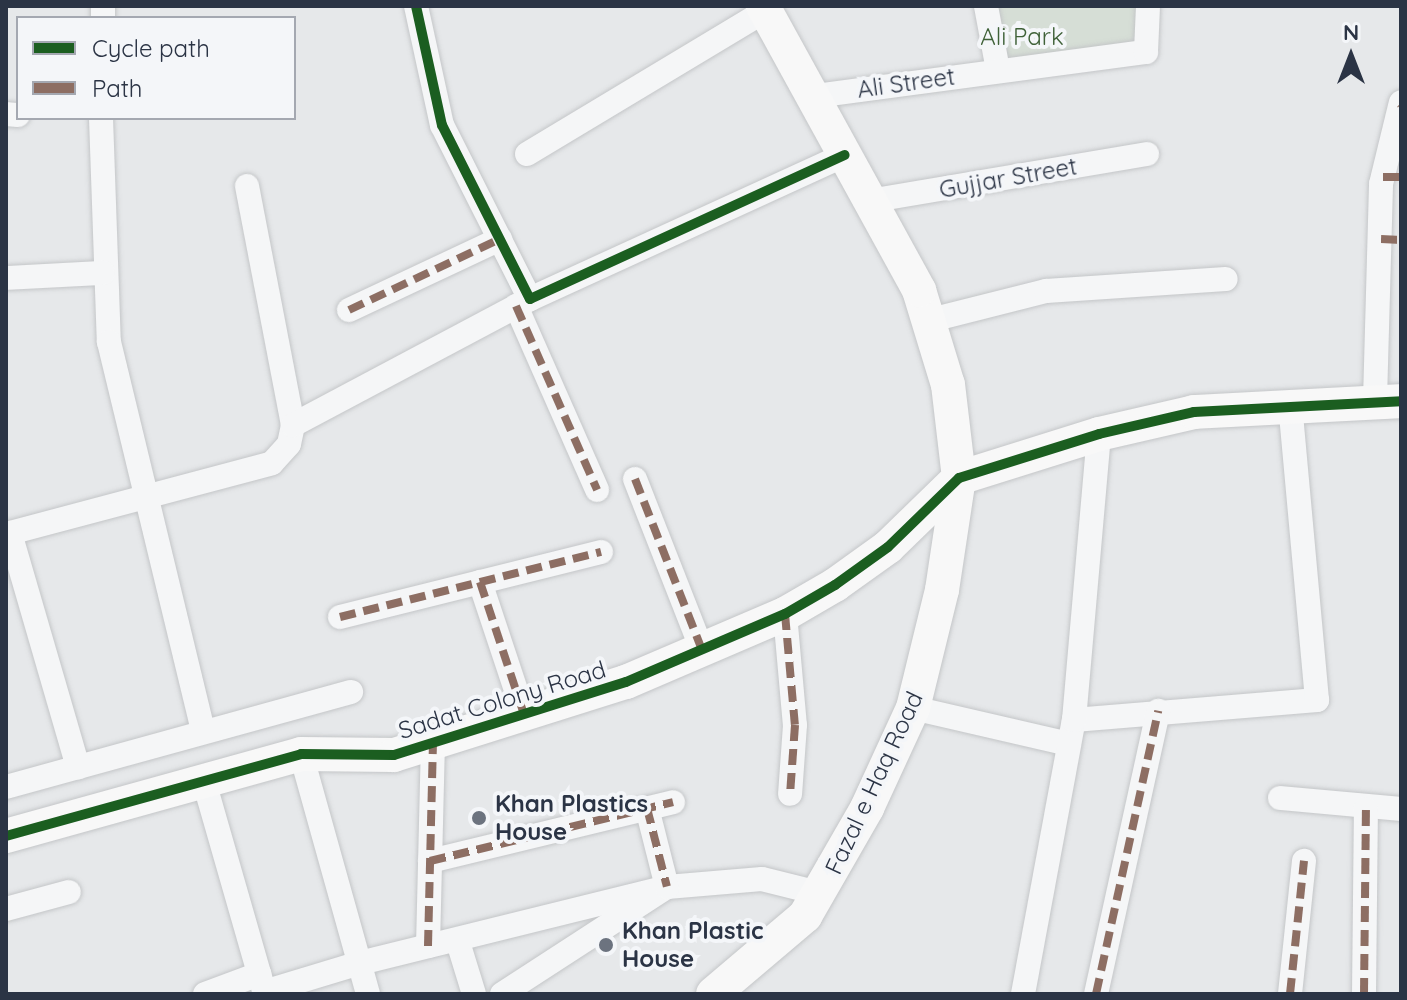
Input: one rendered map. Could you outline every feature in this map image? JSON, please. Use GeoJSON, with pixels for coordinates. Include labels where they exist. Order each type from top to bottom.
{"type":"FeatureCollection","features":[{"type":"Feature","properties":{"kind":"street"},"geometry":{"type":"LineString","coordinates":[[416,6],[442,125],[500,239],[597,490]]}},
{"type":"Feature","properties":{"kind":"street"},"geometry":{"type":"LineString","coordinates":[[986,6],[998,70]]}},
{"type":"Feature","properties":{"kind":"street","name":"Ali Street"},"geometry":{"type":"LineString","coordinates":[[815,96],[1146,52],[1148,6]]}},
{"type":"Feature","properties":{"kind":"street"},"geometry":{"type":"LineString","coordinates":[[527,154],[764,8]]}},
{"type":"Feature","properties":{"kind":"street","name":"Fazal e Haq Road"},"geometry":{"type":"LineString","coordinates":[[713,994],[805,916],[822,894],[913,708],[942,590],[959,478],[955,420],[931,320],[815,96],[764,8]]}},
{"type":"Feature","properties":{"kind":"street"},"geometry":{"type":"LineString","coordinates":[[959,478],[1099,434],[1194,412],[1388,400],[1392,177],[1401,104]]}},
{"type":"Feature","properties":{"kind":"street"},"geometry":{"type":"LineString","coordinates":[[101,120],[103,273],[109,342],[142,497],[203,732]]}},
{"type":"Feature","properties":{"kind":"street","name":"Gujjar Street"},"geometry":{"type":"LineString","coordinates":[[869,201],[1147,154]]}},
{"type":"Feature","properties":{"kind":"street"},"geometry":{"type":"LineString","coordinates":[[293,425],[523,302],[845,155]]}},
{"type":"Feature","properties":{"kind":"street"},"geometry":{"type":"LineString","coordinates":[[78,767],[8,533],[272,463],[289,444],[293,425],[247,186]]}},
{"type":"Feature","properties":{"kind":"street"},"geometry":{"type":"LineString","coordinates":[[349,310],[500,239]]}},
{"type":"Feature","properties":{"kind":"street"},"geometry":{"type":"LineString","coordinates":[[6,278],[103,273]]}},
{"type":"Feature","properties":{"kind":"street"},"geometry":{"type":"LineString","coordinates":[[931,320],[1046,291],[1226,279]]}},
{"type":"Feature","properties":{"kind":"street"},"geometry":{"type":"LineString","coordinates":[[913,708],[1072,732],[1158,711],[1317,700],[1290,405]]}},
{"type":"Feature","properties":{"kind":"street"},"geometry":{"type":"LineString","coordinates":[[1023,994],[1072,732],[1099,434]]}},
{"type":"Feature","properties":{"kind":"street","name":"Sadat Colony Road"},"geometry":{"type":"LineString","coordinates":[[6,836],[203,778],[301,754],[394,755],[626,682],[785,614],[888,547],[959,478]]}},
{"type":"Feature","properties":{"kind":"street"},"geometry":{"type":"LineString","coordinates":[[635,479],[702,650]]}},
{"type":"Feature","properties":{"kind":"street"},"geometry":{"type":"LineString","coordinates":[[340,617],[601,552]]}},
{"type":"Feature","properties":{"kind":"street"},"geometry":{"type":"LineString","coordinates":[[480,582],[524,714]]}},
{"type":"Feature","properties":{"kind":"street"},"geometry":{"type":"LineString","coordinates":[[785,614],[795,725],[790,794]]}},
{"type":"Feature","properties":{"kind":"street"},"geometry":{"type":"LineString","coordinates":[[6,787],[351,692]]}},
{"type":"Feature","properties":{"kind":"street"},"geometry":{"type":"LineString","coordinates":[[1096,994],[1158,711]]}},
{"type":"Feature","properties":{"kind":"street"},"geometry":{"type":"LineString","coordinates":[[428,946],[433,745]]}},
{"type":"Feature","properties":{"kind":"street"},"geometry":{"type":"LineString","coordinates":[[301,754],[368,994]]}},
{"type":"Feature","properties":{"kind":"street"},"geometry":{"type":"LineString","coordinates":[[203,778],[263,987]]}},
{"type":"Feature","properties":{"kind":"street"},"geometry":{"type":"LineString","coordinates":[[1280,798],[1366,809],[1401,809]]}},
{"type":"Feature","properties":{"kind":"street"},"geometry":{"type":"LineString","coordinates":[[430,861],[673,802]]}},
{"type":"Feature","properties":{"kind":"street"},"geometry":{"type":"LineString","coordinates":[[647,808],[667,887]]}},
{"type":"Feature","properties":{"kind":"street"},"geometry":{"type":"LineString","coordinates":[[1364,994],[1366,809]]}},
{"type":"Feature","properties":{"kind":"street"},"geometry":{"type":"LineString","coordinates":[[1290,994],[1304,861]]}},
{"type":"Feature","properties":{"kind":"street"},"geometry":{"type":"LineString","coordinates":[[205,994],[263,987],[428,946],[458,942],[571,908],[667,887],[762,879],[822,894]]}},
{"type":"Feature","properties":{"kind":"street"},"geometry":{"type":"LineString","coordinates":[[502,994],[667,887]]}},
{"type":"Feature","properties":{"kind":"street"},"geometry":{"type":"LineString","coordinates":[[6,909],[69,892]]}},
{"type":"Feature","properties":{"kind":"street"},"geometry":{"type":"LineString","coordinates":[[458,942],[474,994]]}},
{"type":"Feature","properties":{"kind":"green space","name":"Ali Park"},"geometry":{"type":"Polygon","coordinates":[[[986,6],[1148,6],[1146,52],[998,70],[986,6]]]}},
{"type":"Feature","properties":{"kind":"marked path"},"geometry":{"type":"LineString","coordinates":[[1383,177],[1401,177]]}},
{"type":"Feature","properties":{"kind":"marked path"},"geometry":{"type":"LineString","coordinates":[[349,310],[500,239]]}},
{"type":"Feature","properties":{"kind":"marked path"},"geometry":{"type":"LineString","coordinates":[[1381,239],[1401,240]]}},
{"type":"Feature","properties":{"kind":"marked path"},"geometry":{"type":"LineString","coordinates":[[516,306],[597,490]]}},
{"type":"Feature","properties":{"kind":"marked path"},"geometry":{"type":"LineString","coordinates":[[635,479],[702,650]]}},
{"type":"Feature","properties":{"kind":"marked path"},"geometry":{"type":"LineString","coordinates":[[340,617],[601,552]]}},
{"type":"Feature","properties":{"kind":"marked path"},"geometry":{"type":"LineString","coordinates":[[480,582],[524,714]]}},
{"type":"Feature","properties":{"kind":"marked path"},"geometry":{"type":"LineString","coordinates":[[785,614],[795,725],[790,794]]}},
{"type":"Feature","properties":{"kind":"marked path"},"geometry":{"type":"LineString","coordinates":[[1096,994],[1158,711]]}},
{"type":"Feature","properties":{"kind":"marked path"},"geometry":{"type":"LineString","coordinates":[[428,946],[433,745]]}},
{"type":"Feature","properties":{"kind":"marked path"},"geometry":{"type":"LineString","coordinates":[[430,861],[673,802]]}},
{"type":"Feature","properties":{"kind":"marked path"},"geometry":{"type":"LineString","coordinates":[[647,808],[667,887]]}},
{"type":"Feature","properties":{"kind":"marked path"},"geometry":{"type":"LineString","coordinates":[[1364,994],[1366,809]]}},
{"type":"Feature","properties":{"kind":"marked path"},"geometry":{"type":"LineString","coordinates":[[1290,994],[1304,861]]}},
{"type":"Feature","properties":{"kind":"cycle path"},"geometry":{"type":"LineString","coordinates":[[416,6],[442,125],[530,299],[845,155]]}},
{"type":"Feature","properties":{"kind":"cycle path"},"geometry":{"type":"LineString","coordinates":[[6,836],[301,754],[394,755],[626,682],[785,614],[835,585],[888,547],[959,478],[1099,434],[1194,412],[1401,401]]}},
{"type":"Feature","properties":{"kind":"place","name":"Khan Plastics House"},"geometry":{"type":"Point","coordinates":[479,818]}},
{"type":"Feature","properties":{"kind":"place","name":"Khan Plastic House"},"geometry":{"type":"Point","coordinates":[606,945]}}]}
